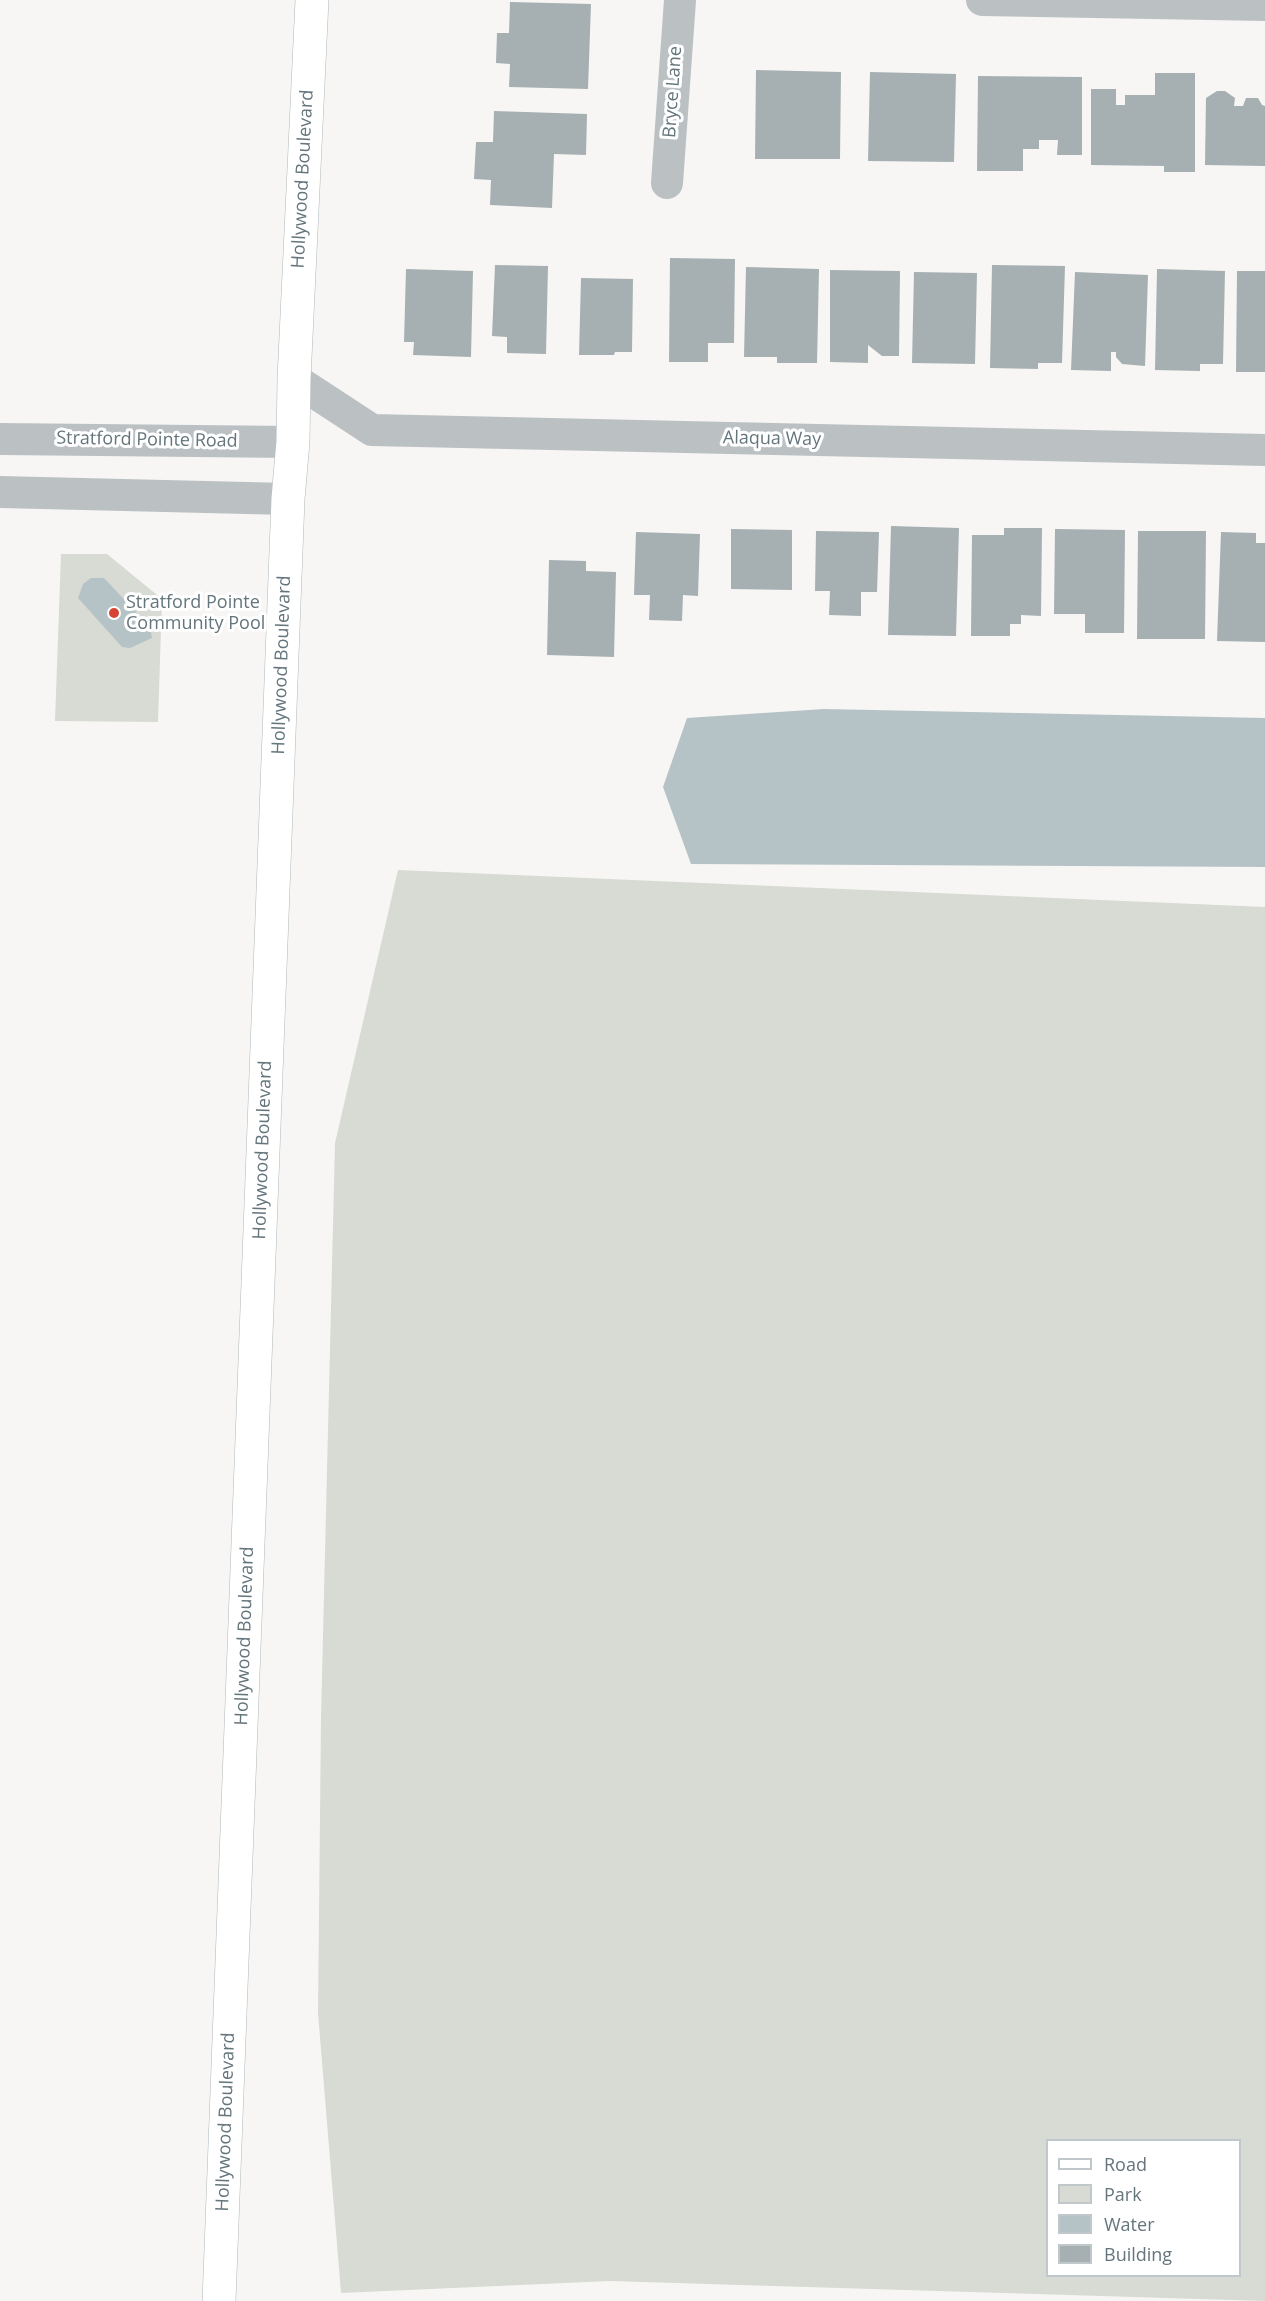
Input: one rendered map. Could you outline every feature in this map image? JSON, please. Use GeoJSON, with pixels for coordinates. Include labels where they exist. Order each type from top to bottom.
{"type":"FeatureCollection","features":[{"type":"Feature","properties":{"kind":"street","name":"Hollywood Boulevard"},"geometry":{"type":"LineString","coordinates":[[219,2301],[288,499],[293,442],[312,0]]}},
{"type":"Feature","properties":{"kind":"street","name":"Bryce Lane"},"geometry":{"type":"LineString","coordinates":[[667,183],[680,0]]}},
{"type":"Feature","properties":{"kind":"street"},"geometry":{"type":"LineString","coordinates":[[982,0],[1265,5]]}},
{"type":"Feature","properties":{"kind":"street","name":"Alaqua Way"},"geometry":{"type":"LineString","coordinates":[[294,379],[372,430],[1265,450]]}},
{"type":"Feature","properties":{"kind":"street","name":"Stratford Pointe Road"},"geometry":{"type":"LineString","coordinates":[[0,439],[293,442]]}},
{"type":"Feature","properties":{"kind":"street"},"geometry":{"type":"LineString","coordinates":[[0,492],[288,499]]}},
{"type":"Feature","properties":{"kind":"green space"},"geometry":{"type":"Polygon","coordinates":[[[61,554],[107,554],[162,599],[158,722],[55,721],[61,554]]]}},
{"type":"Feature","properties":{"kind":"green space"},"geometry":{"type":"Polygon","coordinates":[[[398,870],[1265,907],[1265,2301],[610,2281],[341,2293],[318,2013],[321,1717],[335,1143],[398,870]]]}},
{"type":"Feature","properties":{"kind":"water","name":"Stratford Pointe Community Pool"},"geometry":{"type":"Polygon","coordinates":[[[91,578],[104,578],[150,627],[152,638],[130,648],[122,647],[78,598],[83,584],[91,578]]]}},
{"type":"Feature","properties":{"kind":"water"},"geometry":{"type":"Polygon","coordinates":[[[824,709],[1265,718],[1265,867],[691,864],[663,787],[687,718],[824,709]]]}},
{"type":"Feature","properties":{"kind":"building"},"geometry":{"type":"Polygon","coordinates":[[[510,2],[591,4],[588,89],[509,87],[510,64],[496,63],[497,33],[509,33],[510,2]]]}},
{"type":"Feature","properties":{"kind":"building"},"geometry":{"type":"Polygon","coordinates":[[[756,70],[841,72],[840,159],[755,159],[756,70]]]}},
{"type":"Feature","properties":{"kind":"building"},"geometry":{"type":"Polygon","coordinates":[[[870,72],[956,74],[954,162],[868,161],[870,72]]]}},
{"type":"Feature","properties":{"kind":"building"},"geometry":{"type":"Polygon","coordinates":[[[1155,73],[1195,73],[1195,172],[1164,172],[1164,166],[1091,165],[1091,89],[1116,89],[1116,105],[1125,105],[1125,95],[1155,95],[1155,73]]]}},
{"type":"Feature","properties":{"kind":"building"},"geometry":{"type":"Polygon","coordinates":[[[978,76],[1082,77],[1082,155],[1057,155],[1058,140],[1039,140],[1039,149],[1023,149],[1023,171],[977,171],[978,76]]]}},
{"type":"Feature","properties":{"kind":"building"},"geometry":{"type":"Polygon","coordinates":[[[1217,91],[1225,91],[1235,98],[1234,106],[1243,106],[1246,98],[1258,98],[1265,106],[1265,166],[1205,165],[1206,98],[1217,91]]]}},
{"type":"Feature","properties":{"kind":"building"},"geometry":{"type":"Polygon","coordinates":[[[494,111],[587,114],[586,155],[554,154],[552,208],[490,205],[491,180],[474,179],[476,142],[493,142],[494,111]]]}},
{"type":"Feature","properties":{"kind":"building"},"geometry":{"type":"Polygon","coordinates":[[[670,258],[735,259],[734,343],[708,343],[708,362],[669,362],[670,258]]]}},
{"type":"Feature","properties":{"kind":"building"},"geometry":{"type":"Polygon","coordinates":[[[495,265],[548,266],[546,354],[507,353],[507,337],[492,336],[495,265]]]}},
{"type":"Feature","properties":{"kind":"building"},"geometry":{"type":"Polygon","coordinates":[[[992,265],[1065,266],[1062,363],[1038,363],[1038,369],[990,368],[992,265]]]}},
{"type":"Feature","properties":{"kind":"building"},"geometry":{"type":"Polygon","coordinates":[[[746,267],[819,269],[817,363],[777,363],[777,357],[744,357],[746,267]]]}},
{"type":"Feature","properties":{"kind":"building"},"geometry":{"type":"Polygon","coordinates":[[[406,269],[473,271],[471,357],[413,355],[414,342],[404,342],[406,269]]]}},
{"type":"Feature","properties":{"kind":"building"},"geometry":{"type":"Polygon","coordinates":[[[1157,269],[1225,271],[1223,364],[1200,364],[1200,371],[1155,370],[1157,269]]]}},
{"type":"Feature","properties":{"kind":"building"},"geometry":{"type":"Polygon","coordinates":[[[830,270],[900,271],[899,356],[882,356],[868,345],[868,363],[830,362],[830,270]]]}},
{"type":"Feature","properties":{"kind":"building"},"geometry":{"type":"Polygon","coordinates":[[[1237,271],[1265,271],[1265,372],[1236,372],[1237,271]]]}},
{"type":"Feature","properties":{"kind":"building"},"geometry":{"type":"Polygon","coordinates":[[[914,272],[977,273],[975,364],[912,363],[914,272]]]}},
{"type":"Feature","properties":{"kind":"building"},"geometry":{"type":"Polygon","coordinates":[[[1075,272],[1148,275],[1145,366],[1122,364],[1116,357],[1116,352],[1111,352],[1111,371],[1071,370],[1075,272]]]}},
{"type":"Feature","properties":{"kind":"building"},"geometry":{"type":"Polygon","coordinates":[[[581,278],[633,279],[632,352],[615,352],[614,355],[579,355],[581,278]]]}},
{"type":"Feature","properties":{"kind":"building"},"geometry":{"type":"Polygon","coordinates":[[[891,526],[959,528],[956,636],[888,635],[891,526]]]}},
{"type":"Feature","properties":{"kind":"building"},"geometry":{"type":"Polygon","coordinates":[[[1004,528],[1042,528],[1041,616],[1021,615],[1021,624],[1010,624],[1010,636],[971,636],[972,535],[1004,535],[1004,528]]]}},
{"type":"Feature","properties":{"kind":"building"},"geometry":{"type":"Polygon","coordinates":[[[731,529],[792,530],[792,590],[731,589],[731,529]]]}},
{"type":"Feature","properties":{"kind":"building"},"geometry":{"type":"Polygon","coordinates":[[[1055,529],[1125,530],[1124,633],[1085,633],[1085,614],[1054,614],[1055,529]]]}},
{"type":"Feature","properties":{"kind":"building"},"geometry":{"type":"Polygon","coordinates":[[[816,531],[879,532],[877,592],[861,592],[861,616],[829,615],[830,591],[815,591],[816,531]]]}},
{"type":"Feature","properties":{"kind":"building"},"geometry":{"type":"Polygon","coordinates":[[[1138,531],[1206,531],[1205,639],[1137,639],[1138,531]]]}},
{"type":"Feature","properties":{"kind":"building"},"geometry":{"type":"Polygon","coordinates":[[[636,532],[700,534],[698,596],[683,595],[682,621],[649,620],[650,595],[634,595],[636,532]]]}},
{"type":"Feature","properties":{"kind":"building"},"geometry":{"type":"Polygon","coordinates":[[[1221,532],[1256,533],[1256,543],[1265,543],[1265,642],[1217,641],[1221,532]]]}},
{"type":"Feature","properties":{"kind":"building"},"geometry":{"type":"Polygon","coordinates":[[[549,560],[586,561],[586,571],[616,572],[614,657],[547,655],[549,560]]]}},
{"type":"Feature","properties":{"kind":"place","name":"Stratford Pointe Community Pool"},"geometry":{"type":"Point","coordinates":[114,613]}}]}
